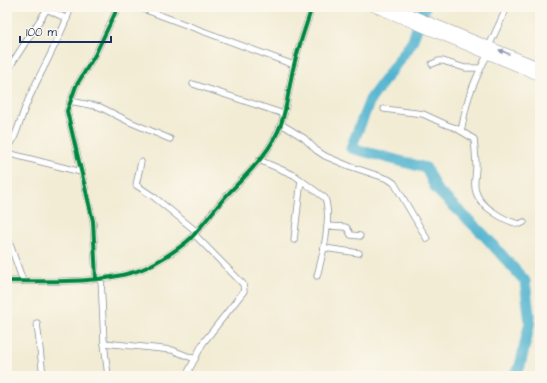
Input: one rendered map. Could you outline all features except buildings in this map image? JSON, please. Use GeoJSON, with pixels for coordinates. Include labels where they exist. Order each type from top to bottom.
{"type":"FeatureCollection","features":[{"type":"Feature","properties":{"kind":"main road"},"geometry":{"type":"LineString","coordinates":[[374,7],[439,34],[540,67]]}},
{"type":"Feature","properties":{"kind":"main road"},"geometry":{"type":"LineString","coordinates":[[393,7],[488,50],[540,76]]}},
{"type":"Feature","properties":{"kind":"street"},"geometry":{"type":"LineString","coordinates":[[71,7],[67,19],[27,104],[12,144],[7,152],[81,172]]}},
{"type":"Feature","properties":{"kind":"street"},"geometry":{"type":"LineString","coordinates":[[108,376],[93,221],[67,115],[70,101],[76,86],[95,55],[118,7]]}},
{"type":"Feature","properties":{"kind":"street"},"geometry":{"type":"LineString","coordinates":[[138,7],[294,65]]}},
{"type":"Feature","properties":{"kind":"street"},"geometry":{"type":"LineString","coordinates":[[7,281],[69,281],[134,272],[145,268],[190,239],[259,160],[273,141],[284,114],[294,65],[312,7]]}},
{"type":"Feature","properties":{"kind":"street"},"geometry":{"type":"LineString","coordinates":[[461,131],[470,92],[507,7]]}},
{"type":"Feature","properties":{"kind":"street"},"geometry":{"type":"LineString","coordinates":[[7,71],[45,8],[67,19]]}},
{"type":"Feature","properties":{"kind":"street"},"geometry":{"type":"LineString","coordinates":[[432,64],[443,61],[465,68],[480,68]]}},
{"type":"Feature","properties":{"kind":"street"},"geometry":{"type":"LineString","coordinates":[[193,84],[284,114]]}},
{"type":"Feature","properties":{"kind":"street"},"geometry":{"type":"LineString","coordinates":[[70,101],[100,107],[170,140]]}},
{"type":"Feature","properties":{"kind":"street"},"geometry":{"type":"LineString","coordinates":[[384,109],[423,114],[461,131],[474,139],[476,169],[475,188],[478,197],[484,204],[500,216],[515,223],[520,224],[524,222]]}},
{"type":"Feature","properties":{"kind":"street"},"geometry":{"type":"LineString","coordinates":[[281,124],[304,138],[316,150],[325,156],[388,179],[394,183],[427,238]]}},
{"type":"Feature","properties":{"kind":"street"},"geometry":{"type":"LineString","coordinates":[[259,160],[294,175],[325,198],[327,203],[327,226],[318,276]]}},
{"type":"Feature","properties":{"kind":"street"},"geometry":{"type":"LineString","coordinates":[[141,162],[136,185],[154,197],[195,233],[243,284],[244,288],[244,291],[203,343],[186,376]]}},
{"type":"Feature","properties":{"kind":"street"},"geometry":{"type":"LineString","coordinates":[[294,240],[300,180]]}},
{"type":"Feature","properties":{"kind":"street"},"geometry":{"type":"LineString","coordinates":[[327,226],[345,227],[351,235],[360,236]]}},
{"type":"Feature","properties":{"kind":"street"},"geometry":{"type":"LineString","coordinates":[[7,236],[23,281]]}},
{"type":"Feature","properties":{"kind":"street"},"geometry":{"type":"LineString","coordinates":[[324,248],[359,253]]}},
{"type":"Feature","properties":{"kind":"street"},"geometry":{"type":"LineString","coordinates":[[37,323],[43,376]]}},
{"type":"Feature","properties":{"kind":"street"},"geometry":{"type":"LineString","coordinates":[[104,343],[172,350],[194,359]]}},
{"type":"Feature","properties":{"kind":"waterway"},"geometry":{"type":"LineString","coordinates":[[425,7],[412,42],[370,100],[351,148],[426,168],[436,189],[484,235],[525,281],[530,322],[520,366],[513,376]]}},
{"type":"Feature","properties":{"kind":"cycle path"},"geometry":{"type":"LineString","coordinates":[[96,279],[93,221],[67,111],[76,86],[95,55],[118,7]]}},
{"type":"Feature","properties":{"kind":"cycle path"},"geometry":{"type":"LineString","coordinates":[[7,281],[71,281],[118,276],[148,267],[172,253],[191,238],[223,199],[258,162],[277,134],[285,109],[292,72],[312,7]]}}]}
